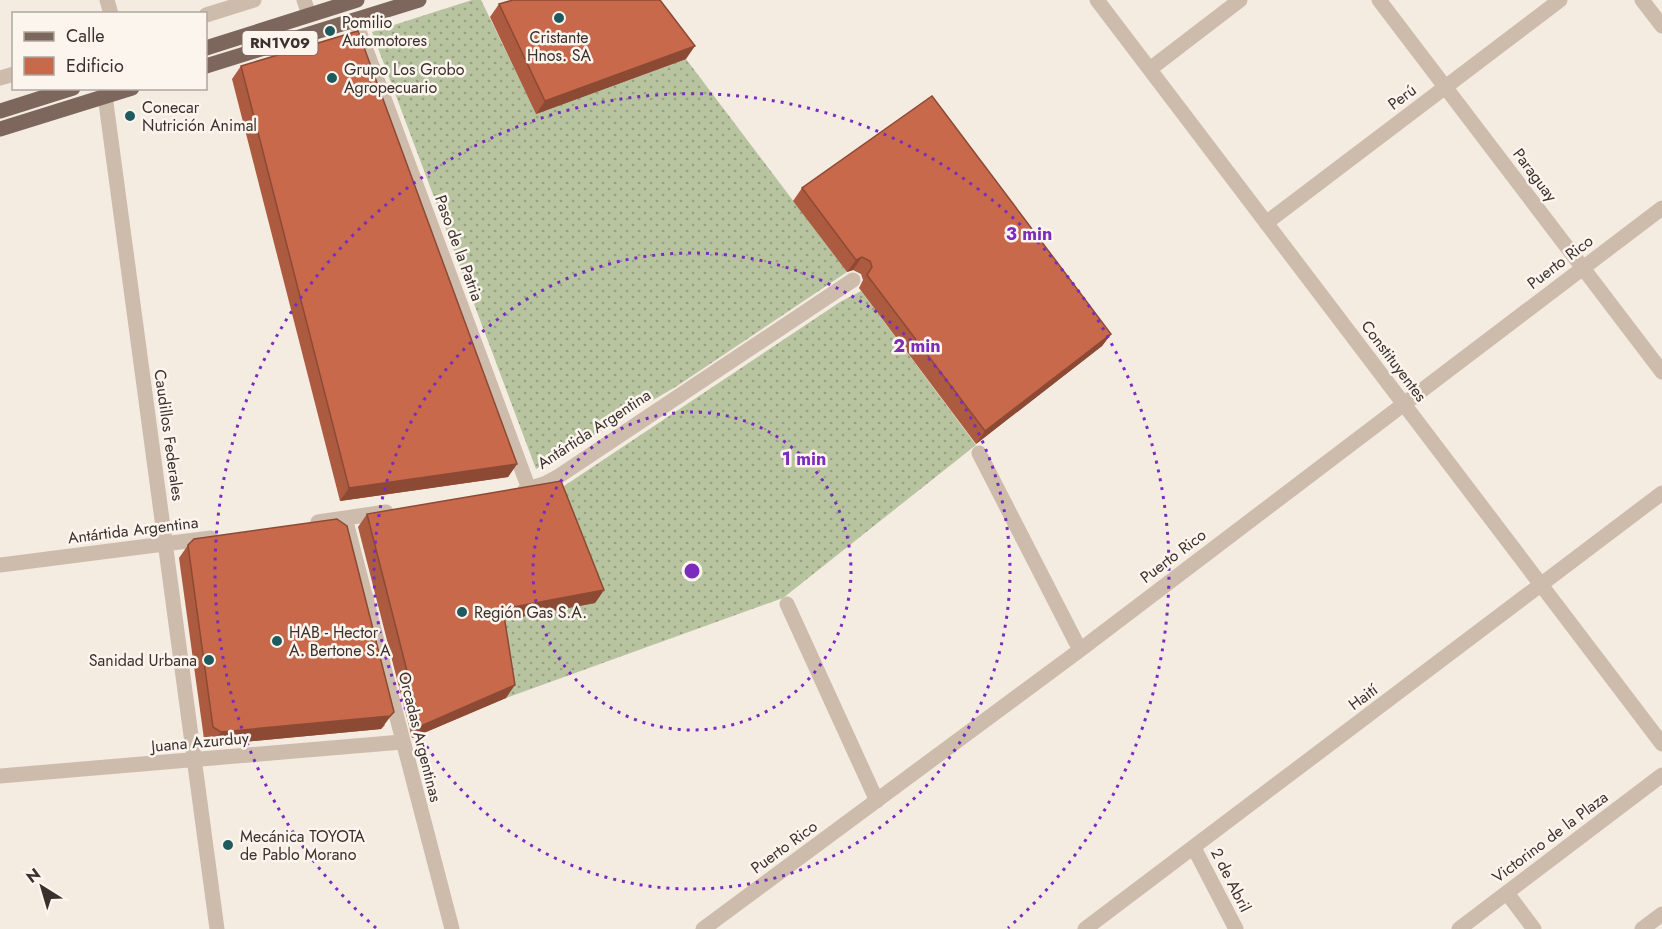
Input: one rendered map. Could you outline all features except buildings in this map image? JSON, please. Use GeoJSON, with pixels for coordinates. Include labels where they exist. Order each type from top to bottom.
{"type":"FeatureCollection","features":[{"type":"Feature","properties":{"kind":"main road","name":"RN1V09"},"geometry":{"type":"LineString","coordinates":[[207,48],[307,8],[357,0]]}},
{"type":"Feature","properties":{"kind":"main road","name":"RN1V09"},"geometry":{"type":"LineString","coordinates":[[207,66],[419,0]]}},
{"type":"Feature","properties":{"kind":"main road"},"geometry":{"type":"LineString","coordinates":[[0,111],[67,90]]}},
{"type":"Feature","properties":{"kind":"main road"},"geometry":{"type":"LineString","coordinates":[[0,129],[105,93],[121,90]]}},
{"type":"Feature","properties":{"kind":"street"},"geometry":{"type":"LineString","coordinates":[[207,15],[254,0]]}},
{"type":"Feature","properties":{"kind":"street","name":"Constituyentes"},"geometry":{"type":"LineString","coordinates":[[1097,0],[1662,744]]}},
{"type":"Feature","properties":{"kind":"street"},"geometry":{"type":"LineString","coordinates":[[1150,69],[1240,0]]}},
{"type":"Feature","properties":{"kind":"street","name":"Paraguay"},"geometry":{"type":"LineString","coordinates":[[1379,0],[1662,372]]}},
{"type":"Feature","properties":{"kind":"street","name":"Perú"},"geometry":{"type":"LineString","coordinates":[[1266,223],[1560,0]]}},
{"type":"Feature","properties":{"kind":"street"},"geometry":{"type":"LineString","coordinates":[[1642,0],[1662,27]]}},
{"type":"Feature","properties":{"kind":"street","name":"Paso de la Patria"},"geometry":{"type":"LineString","coordinates":[[355,20],[529,489]]}},
{"type":"Feature","properties":{"kind":"street","name":"Caudillos Federales"},"geometry":{"type":"LineString","coordinates":[[105,93],[217,929]]}},
{"type":"Feature","properties":{"kind":"street","name":"Puerto Rico"},"geometry":{"type":"LineString","coordinates":[[703,929],[1080,650],[1662,208]]}},
{"type":"Feature","properties":{"kind":"street","name":"Antártida Argentina"},"geometry":{"type":"LineString","coordinates":[[505,494],[529,489],[559,476],[853,280]]}},
{"type":"Feature","properties":{"kind":"street"},"geometry":{"type":"LineString","coordinates":[[979,453],[1080,650]]}},
{"type":"Feature","properties":{"kind":"street","name":"Haití"},"geometry":{"type":"LineString","coordinates":[[1088,928],[1662,492]]}},
{"type":"Feature","properties":{"kind":"street"},"geometry":{"type":"LineString","coordinates":[[300,525],[403,510]]}},
{"type":"Feature","properties":{"kind":"street","name":"Orcadas Argentinas"},"geometry":{"type":"LineString","coordinates":[[345,518],[452,929]]}},
{"type":"Feature","properties":{"kind":"street","name":"Antártida Argentina"},"geometry":{"type":"LineString","coordinates":[[0,565],[222,536]]}},
{"type":"Feature","properties":{"kind":"street"},"geometry":{"type":"LineString","coordinates":[[787,604],[877,801]]}},
{"type":"Feature","properties":{"kind":"street","name":"Juana Azurduy"},"geometry":{"type":"LineString","coordinates":[[0,776],[402,742]]}},
{"type":"Feature","properties":{"kind":"street","name":"Victorino de la Plaza"},"geometry":{"type":"LineString","coordinates":[[1459,929],[1662,774]]}},
{"type":"Feature","properties":{"kind":"street","name":"2 de Abril"},"geometry":{"type":"LineString","coordinates":[[1194,848],[1236,929]]}},
{"type":"Feature","properties":{"kind":"street"},"geometry":{"type":"LineString","coordinates":[[1507,893],[1534,929]]}},
{"type":"Feature","properties":{"kind":"street"},"geometry":{"type":"LineString","coordinates":[[1642,929],[1662,914]]}},
{"type":"Feature","properties":{"kind":"green space"},"geometry":{"type":"Polygon","coordinates":[[[472,0],[481,0],[536,113],[686,59],[847,272],[677,386],[536,469],[372,32],[472,0]]]}},
{"type":"Feature","properties":{"kind":"green space"},"geometry":{"type":"Polygon","coordinates":[[[861,291],[976,445],[783,598],[506,698],[494,622],[552,494],[840,302],[861,291]]]}},
{"type":"Feature","properties":{"kind":"place","name":"Cristante Hnos. SA"},"geometry":{"type":"Point","coordinates":[559,18]}},
{"type":"Feature","properties":{"kind":"place","name":"Pomilio Automotores"},"geometry":{"type":"Point","coordinates":[330,31]}},
{"type":"Feature","properties":{"kind":"place","name":"Grupo Los Grobo Agropecuario"},"geometry":{"type":"Point","coordinates":[332,78]}},
{"type":"Feature","properties":{"kind":"place","name":"Conecar Nutrición Animal"},"geometry":{"type":"Point","coordinates":[130,116]}},
{"type":"Feature","properties":{"kind":"place","name":"Región Gas S.A."},"geometry":{"type":"Point","coordinates":[462,612]}},
{"type":"Feature","properties":{"kind":"place","name":"HAB - Hector A. Bertone S.A"},"geometry":{"type":"Point","coordinates":[277,641]}},
{"type":"Feature","properties":{"kind":"place","name":"Sanidad Urbana"},"geometry":{"type":"Point","coordinates":[209,660]}},
{"type":"Feature","properties":{"kind":"place","name":"Mecánica TOYOTA de Pablo Morano"},"geometry":{"type":"Point","coordinates":[228,845]}}]}
